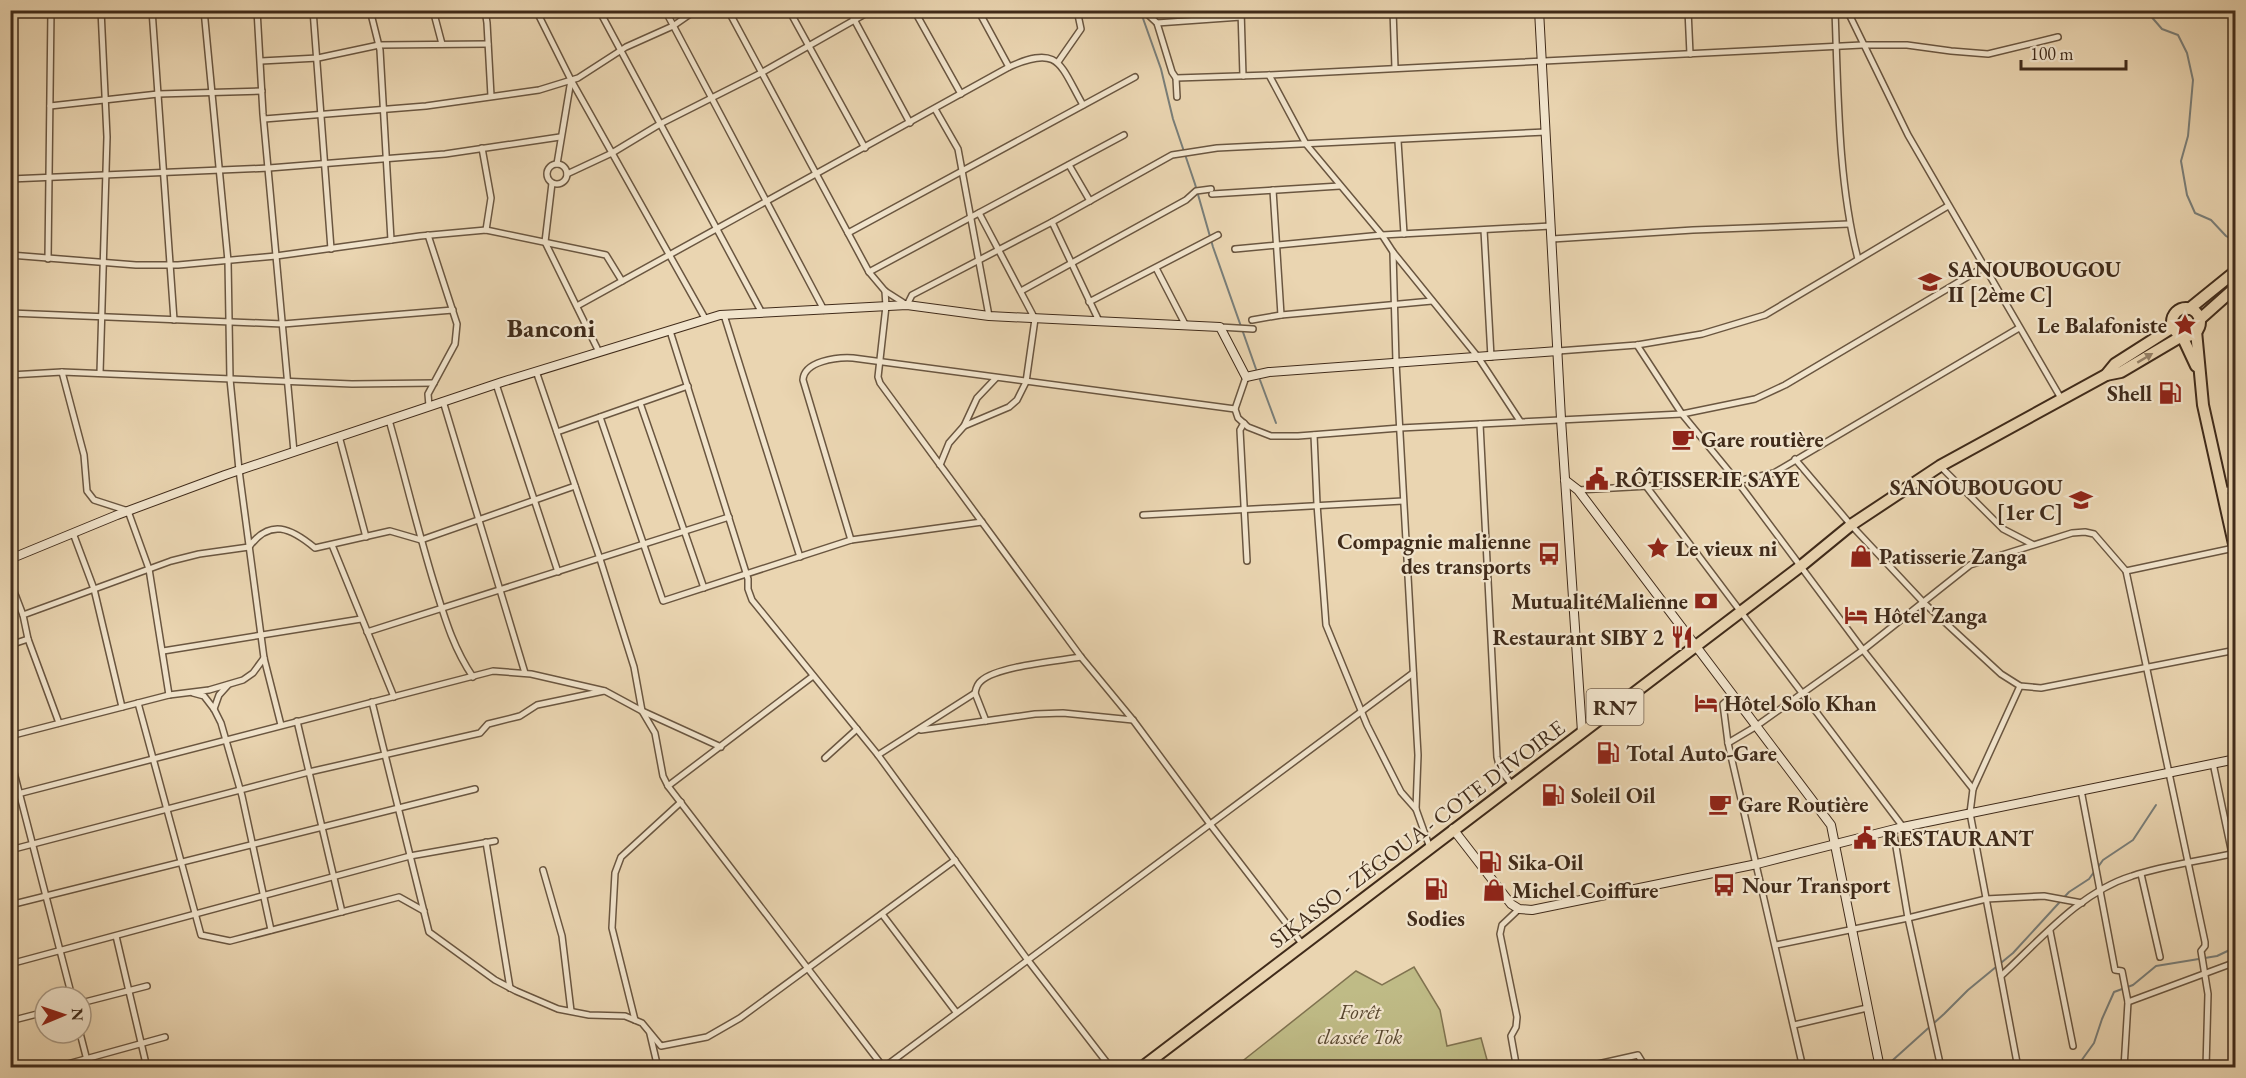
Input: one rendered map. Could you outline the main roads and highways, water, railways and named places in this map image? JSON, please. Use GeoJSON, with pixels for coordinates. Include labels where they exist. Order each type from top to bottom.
{"type":"FeatureCollection","features":[{"type":"Feature","properties":{"kind":"highway","name":"RN7"},"geometry":{"type":"LineString","coordinates":[[2106,375],[2115,364],[2173,327],[2174,315],[2181,309],[2189,309],[2235,271]]}},
{"type":"Feature","properties":{"kind":"highway","name":"RN7"},"geometry":{"type":"LineString","coordinates":[[2106,375],[2121,372],[2182,336],[2190,336],[2235,287]]}},
{"type":"Feature","properties":{"kind":"highway"},"geometry":{"type":"LineString","coordinates":[[2189,309],[2196,313],[2203,405],[2222,491],[2233,524],[2235,551]]}},
{"type":"Feature","properties":{"kind":"highway"},"geometry":{"type":"LineString","coordinates":[[2173,327],[2182,336],[2199,372]]}},
{"type":"Feature","properties":{"kind":"highway","name":"SIKASSO - ZÉGOUA - COTE D'IVOIRE"},"geometry":{"type":"LineString","coordinates":[[1141,1068],[1801,566],[1851,525],[1940,466],[2106,375]]}},
{"type":"Feature","properties":{"kind":"waterway"},"geometry":{"type":"LineString","coordinates":[[1140,10],[1161,69],[1173,119],[1213,247],[1256,369]]}},
{"type":"Feature","properties":{"kind":"waterway"},"geometry":{"type":"LineString","coordinates":[[2148,10],[2162,29],[2178,35],[2187,53],[2193,80],[2188,136],[2181,161],[2187,195],[2195,213],[2211,220],[2226,236],[2236,242]]}},
{"type":"Feature","properties":{"kind":"waterway"},"geometry":{"type":"LineString","coordinates":[[1260,380],[1276,423]]}},
{"type":"Feature","properties":{"kind":"waterway"},"geometry":{"type":"LineString","coordinates":[[2098,867],[2103,860],[2133,840],[2156,805]]}},
{"type":"Feature","properties":{"kind":"waterway"},"geometry":{"type":"LineString","coordinates":[[1884,1068],[1968,990],[2013,953],[2069,892],[2089,879],[2094,872]]}},
{"type":"Feature","properties":{"kind":"waterway"},"geometry":{"type":"LineString","coordinates":[[2076,1068],[2094,1043],[2114,992],[2133,985],[2156,966],[2217,956],[2236,947]]}},
{"type":"Feature","properties":{"kind":"place","name":"SANOUBOUGOU II [2ème C]"},"geometry":{"type":"Point","coordinates":[1930,282]}},
{"type":"Feature","properties":{"kind":"place","name":"Le Balafoniste"},"geometry":{"type":"Point","coordinates":[2185,325]}},
{"type":"Feature","properties":{"kind":"place","name":"Shell"},"geometry":{"type":"Point","coordinates":[2170,393]}},
{"type":"Feature","properties":{"kind":"place","name":"Gare routière"},"geometry":{"type":"Point","coordinates":[1683,439]}},
{"type":"Feature","properties":{"kind":"place","name":"RÔTISSERIE SAYE"},"geometry":{"type":"Point","coordinates":[1597,479]}},
{"type":"Feature","properties":{"kind":"place","name":"SANOUBOUGOU [1er C]"},"geometry":{"type":"Point","coordinates":[2081,500]}},
{"type":"Feature","properties":{"kind":"place","name":"Le vieux ni"},"geometry":{"type":"Point","coordinates":[1658,548]}},
{"type":"Feature","properties":{"kind":"place","name":"Compagnie malienne des transports"},"geometry":{"type":"Point","coordinates":[1549,554]}},
{"type":"Feature","properties":{"kind":"place","name":"Patisserie Zanga"},"geometry":{"type":"Point","coordinates":[1861,556]}},
{"type":"Feature","properties":{"kind":"place","name":"MutualitéMalienne"},"geometry":{"type":"Point","coordinates":[1706,601]}},
{"type":"Feature","properties":{"kind":"place","name":"Hôtel Zanga"},"geometry":{"type":"Point","coordinates":[1856,615]}},
{"type":"Feature","properties":{"kind":"place","name":"Restaurant SIBY 2"},"geometry":{"type":"Point","coordinates":[1682,637]}},
{"type":"Feature","properties":{"kind":"place","name":"Hôtel Solo Khan"},"geometry":{"type":"Point","coordinates":[1706,703]}},
{"type":"Feature","properties":{"kind":"place","name":"Total Auto-Gare"},"geometry":{"type":"Point","coordinates":[1608,753]}},
{"type":"Feature","properties":{"kind":"place","name":"Soleil Oil"},"geometry":{"type":"Point","coordinates":[1553,795]}},
{"type":"Feature","properties":{"kind":"place","name":"Gare Routière"},"geometry":{"type":"Point","coordinates":[1720,804]}},
{"type":"Feature","properties":{"kind":"place","name":"RESTAURANT"},"geometry":{"type":"Point","coordinates":[1865,838]}},
{"type":"Feature","properties":{"kind":"place","name":"Sika-Oil"},"geometry":{"type":"Point","coordinates":[1490,862]}},
{"type":"Feature","properties":{"kind":"place","name":"Nour Transport"},"geometry":{"type":"Point","coordinates":[1724,885]}},
{"type":"Feature","properties":{"kind":"place","name":"Sodies"},"geometry":{"type":"Point","coordinates":[1436,889]}},
{"type":"Feature","properties":{"kind":"place","name":"Michel Coiffure"},"geometry":{"type":"Point","coordinates":[1494,890]}},
{"type":"Feature","properties":{"kind":"district","name":"Banconi"},"geometry":{"type":"Point","coordinates":[551,328]}},
{"type":"Feature","properties":{"kind":"park label","name":"Forêt classée Tok"},"geometry":{"type":"Point","coordinates":[1360,1024]}}]}
